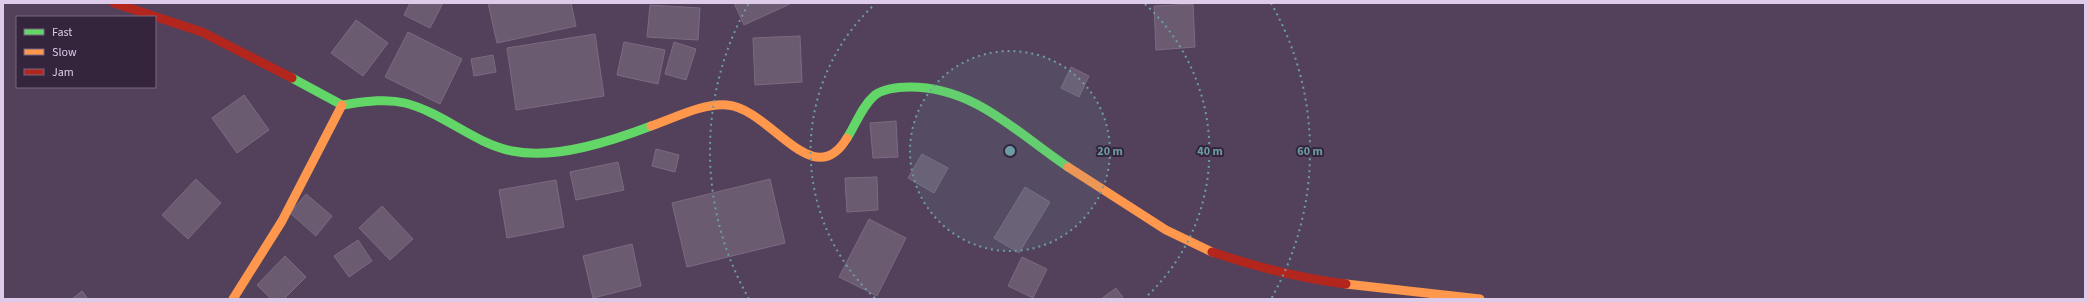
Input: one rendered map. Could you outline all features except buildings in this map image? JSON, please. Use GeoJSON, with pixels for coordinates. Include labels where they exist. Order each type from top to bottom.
{"type":"FeatureCollection","features":[{"type":"Feature","properties":{"kind":"street"},"geometry":{"type":"LineString","coordinates":[[114,3],[153,16]]}},
{"type":"Feature","properties":{"kind":"street"},"geometry":{"type":"LineString","coordinates":[[156,17],[202,32],[254,57],[342,105],[382,101],[403,102],[421,108],[498,149],[530,153],[570,150],[656,125],[706,108],[728,105],[742,108],[758,116],[798,150],[810,157],[821,159],[840,148],[867,103],[876,95],[889,89],[915,87],[938,88],[964,96],[1057,160],[1144,217],[1173,234],[1215,254],[1275,272],[1369,287],[1480,299]]}},
{"type":"Feature","properties":{"kind":"street"},"geometry":{"type":"LineString","coordinates":[[233,299],[261,257],[278,227],[342,105]]}},
{"type":"Feature","properties":{"kind":"traffic: fast"},"geometry":{"type":"LineString","coordinates":[[292,78],[342,105]]}},
{"type":"Feature","properties":{"kind":"traffic: fast"},"geometry":{"type":"LineString","coordinates":[[847,138],[866,104],[875,95],[888,89],[901,87],[933,89],[955,95],[975,103],[1013,127],[1068,167]]}},
{"type":"Feature","properties":{"kind":"traffic: fast"},"geometry":{"type":"LineString","coordinates":[[342,105],[382,101],[405,103],[433,114],[484,142],[512,151],[529,153],[546,153],[583,148],[619,138],[651,126]]}},
{"type":"Feature","properties":{"kind":"traffic: slow"},"geometry":{"type":"LineString","coordinates":[[233,299],[282,221],[342,105]]}},
{"type":"Feature","properties":{"kind":"traffic: slow"},"geometry":{"type":"LineString","coordinates":[[651,126],[708,106],[727,105],[743,110],[759,119],[790,144],[805,153],[820,157],[834,153],[847,138]]}},
{"type":"Feature","properties":{"kind":"traffic: slow"},"geometry":{"type":"LineString","coordinates":[[1068,167],[1166,230],[1212,252]]}},
{"type":"Feature","properties":{"kind":"traffic: slow"},"geometry":{"type":"LineString","coordinates":[[1346,284],[1480,299]]}},
{"type":"Feature","properties":{"kind":"traffic: jam"},"geometry":{"type":"LineString","coordinates":[[114,3],[153,16]]}},
{"type":"Feature","properties":{"kind":"traffic: jam"},"geometry":{"type":"LineString","coordinates":[[156,17],[202,32],[292,78]]}},
{"type":"Feature","properties":{"kind":"traffic: jam"},"geometry":{"type":"LineString","coordinates":[[1212,252],[1278,271],[1312,279],[1346,284]]}}]}
